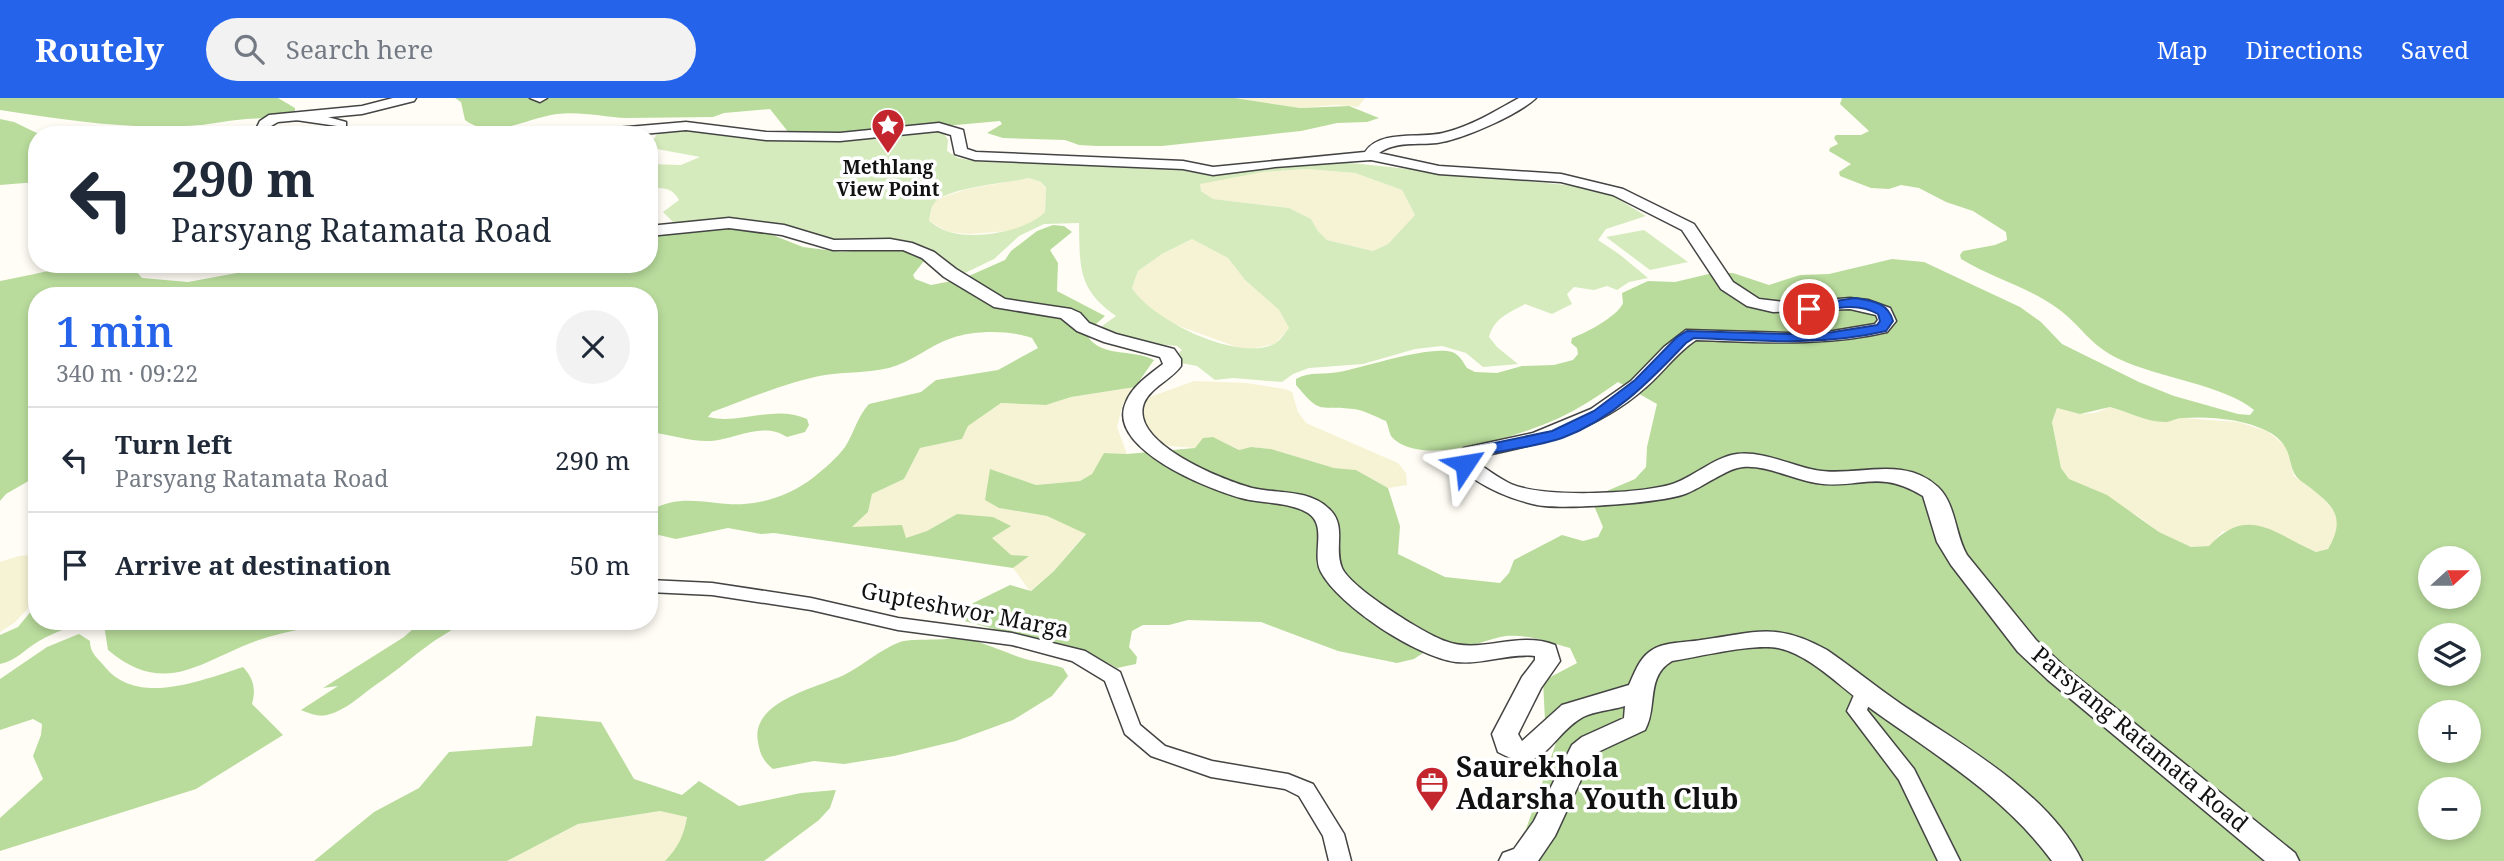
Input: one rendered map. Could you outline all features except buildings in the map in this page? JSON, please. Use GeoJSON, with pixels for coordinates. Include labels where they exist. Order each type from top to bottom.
{"type":"FeatureCollection","features":[{"type":"Feature","properties":{"kind":"street"},"geometry":{"type":"LineString","coordinates":[[264,126],[274,118],[362,110],[409,98]]}},
{"type":"Feature","properties":{"kind":"street"},"geometry":{"type":"LineString","coordinates":[[658,128],[686,126],[766,136],[840,137],[939,127],[958,133],[958,149],[965,155],[1175,164],[1213,171],[1275,163],[1371,156],[1372,151],[1385,144],[1455,134],[1529,98]]}},
{"type":"Feature","properties":{"kind":"street"},"geometry":{"type":"LineString","coordinates":[[287,116],[324,119],[342,126]]}},
{"type":"Feature","properties":{"kind":"street","name":"Parsyang Ratamata Road"},"geometry":{"type":"LineString","coordinates":[[1371,156],[1439,170],[1561,178],[1607,188],[1688,227],[1696,234],[1715,269],[1733,291],[1749,300],[1796,309],[1855,302],[1872,305],[1884,312],[1887,321],[1881,328],[1833,337],[1692,334],[1681,340],[1640,383],[1600,414],[1556,435],[1471,452],[1463,457],[1465,464],[1503,488],[1541,499],[1617,497],[1667,492],[1679,489],[1738,460],[1764,463],[1818,477],[1894,474],[1920,484],[1931,492],[1937,501],[1948,542],[1959,561],[2027,646],[2056,674],[2285,861]]}},
{"type":"Feature","properties":{"kind":"street"},"geometry":{"type":"LineString","coordinates":[[658,230],[729,223],[784,230],[833,245],[906,246],[928,255],[950,273],[1000,303],[1065,313],[1074,317],[1083,327],[1110,338],[1167,352],[1172,359],[1172,366],[1142,391],[1133,409],[1135,426],[1152,448],[1245,493],[1307,504],[1317,509],[1325,517],[1329,527],[1329,562],[1339,582],[1441,650],[1475,655],[1534,646],[1546,651],[1548,661],[1531,683],[1505,734],[1507,745],[1520,752],[1528,751],[1544,742],[1551,729],[1567,714],[1583,706],[1639,691]]}},
{"type":"Feature","properties":{"kind":"street","name":"Gupteshwor Marga"},"geometry":{"type":"LineString","coordinates":[[658,586],[712,589],[811,604],[898,624],[1012,639],[1078,656],[1113,677],[1132,729],[1158,751],[1211,769],[1288,782],[1306,790],[1333,834],[1340,861]]}},
{"type":"Feature","properties":{"kind":"street"},"geometry":{"type":"LineString","coordinates":[[1513,861],[1523,859],[1545,828],[1581,752],[1591,744],[1636,723],[1639,691],[1649,664],[1660,656],[1677,650],[1766,638],[1803,649],[1946,745],[2023,808],[2056,843],[2068,861]]}},
{"type":"Feature","properties":{"kind":"street"},"geometry":{"type":"LineString","coordinates":[[1876,699],[1861,700],[1857,711],[1907,775],[1949,861]]}},
{"type":"Feature","properties":{"kind":"shaded area"},"geometry":{"type":"Polygon","coordinates":[[[1235,98],[1365,98],[1358,107],[1337,105],[1300,108],[1235,98]]]}},
{"type":"Feature","properties":{"kind":"shaded area"},"geometry":{"type":"Polygon","coordinates":[[[1306,169],[1355,173],[1402,190],[1415,215],[1388,244],[1373,251],[1327,240],[1311,219],[1289,208],[1213,199],[1201,191],[1199,183],[1263,172],[1306,169]]]}},
{"type":"Feature","properties":{"kind":"shaded area"},"geometry":{"type":"Polygon","coordinates":[[[1029,178],[1041,182],[1046,189],[1045,212],[1034,223],[1010,231],[969,234],[948,232],[929,221],[933,204],[939,198],[968,189],[1029,178]]]}},
{"type":"Feature","properties":{"kind":"shaded area"},"geometry":{"type":"Polygon","coordinates":[[[1192,239],[1228,258],[1245,280],[1279,310],[1289,328],[1275,344],[1245,350],[1168,322],[1141,301],[1132,288],[1138,271],[1162,254],[1192,239]]]}},
{"type":"Feature","properties":{"kind":"shaded area"},"geometry":{"type":"Polygon","coordinates":[[[1194,381],[1246,383],[1292,392],[1298,412],[1306,423],[1398,463],[1406,473],[1407,485],[1388,488],[1356,470],[1334,468],[1271,449],[1251,447],[1239,450],[1221,441],[1201,443],[1195,448],[1159,445],[1147,435],[1140,407],[1147,398],[1194,381]]]}},
{"type":"Feature","properties":{"kind":"shaded area"},"geometry":{"type":"Polygon","coordinates":[[[1135,387],[1123,403],[1117,427],[1127,454],[1104,453],[1092,474],[1080,481],[1036,485],[990,469],[999,508],[1047,516],[1086,533],[1054,571],[1030,591],[1013,568],[1028,556],[1011,555],[957,514],[927,531],[906,538],[851,528],[868,512],[872,494],[904,479],[920,448],[962,439],[968,426],[1001,403],[1046,405],[1071,397],[1135,387]]]}},
{"type":"Feature","properties":{"kind":"shaded area"},"geometry":{"type":"Polygon","coordinates":[[[2110,407],[2150,420],[2166,422],[2182,418],[2238,422],[2267,431],[2287,447],[2294,476],[2320,495],[2337,514],[2338,532],[2328,549],[2316,552],[2291,541],[2223,531],[2209,546],[2191,547],[2159,532],[2138,516],[2069,479],[2061,468],[2052,422],[2057,408],[2080,414],[2095,413],[2110,407]]]}},
{"type":"Feature","properties":{"kind":"shaded area"},"geometry":{"type":"Polygon","coordinates":[[[28,556],[28,608],[14,623],[0,632],[0,562],[28,556]]]}},
{"type":"Feature","properties":{"kind":"shaded area"},"geometry":{"type":"Polygon","coordinates":[[[660,811],[687,816],[684,834],[675,851],[665,861],[507,861],[578,824],[660,811]]]}},
{"type":"Feature","properties":{"kind":"green space"},"geometry":{"type":"Polygon","coordinates":[[[0,98],[278,98],[295,108],[295,111],[288,114],[274,117],[178,126],[91,122],[0,110],[0,98]]]}},
{"type":"Feature","properties":{"kind":"green space"},"geometry":{"type":"Polygon","coordinates":[[[455,98],[1235,98],[1300,108],[1349,106],[1379,118],[1301,131],[1162,146],[1097,146],[1079,145],[1065,140],[1003,138],[987,133],[1002,124],[1000,121],[867,133],[789,133],[770,109],[724,113],[713,117],[627,118],[566,113],[510,126],[476,126],[465,120],[461,102],[455,98]]]}},
{"type":"Feature","properties":{"kind":"green space"},"geometry":{"type":"Polygon","coordinates":[[[1842,98],[2504,98],[2504,861],[1515,861],[1557,740],[1545,720],[1543,681],[1577,663],[1570,648],[1530,637],[1506,636],[1463,647],[1438,643],[1414,659],[1397,663],[1338,651],[1261,622],[1188,620],[1169,625],[1143,625],[1132,631],[1129,647],[1137,657],[1136,664],[1117,668],[1093,655],[957,619],[961,609],[1010,585],[1031,591],[1054,571],[1086,534],[1047,516],[999,508],[985,500],[990,469],[1036,485],[1080,481],[1092,474],[1104,453],[1127,454],[1195,448],[1203,438],[1213,437],[1239,450],[1251,447],[1271,449],[1334,468],[1356,470],[1388,488],[1400,526],[1398,554],[1445,577],[1500,583],[1509,573],[1514,560],[1562,535],[1583,541],[1598,537],[1603,527],[1592,501],[1595,496],[1635,479],[1646,467],[1647,447],[1657,404],[1618,382],[1565,415],[1521,433],[1472,446],[1424,450],[1405,446],[1391,436],[1386,421],[1370,414],[1354,409],[1316,405],[1296,385],[1296,379],[1429,351],[1452,352],[1467,368],[1475,372],[1497,373],[1522,366],[1554,365],[1573,360],[1578,354],[1577,348],[1571,343],[1572,338],[1593,328],[1620,308],[1623,303],[1622,293],[1648,281],[1675,282],[1713,273],[1733,273],[1769,285],[1800,275],[1829,274],[1892,259],[1924,262],[2020,307],[2041,322],[2062,344],[2139,382],[2174,396],[2238,414],[2250,415],[2254,410],[2227,394],[2119,359],[2092,341],[2066,315],[2045,300],[1961,259],[1963,251],[2007,240],[2006,232],[1973,211],[1946,202],[1919,188],[1901,185],[1889,189],[1871,188],[1840,176],[1839,172],[1851,164],[1829,151],[1838,144],[1834,138],[1836,135],[1861,135],[1869,131],[1840,104],[1842,98]],[[2110,407],[2080,414],[2057,408],[2052,422],[2061,468],[2069,479],[2107,495],[2159,532],[2191,547],[2209,546],[2236,527],[2249,525],[2274,531],[2316,552],[2328,549],[2337,527],[2333,510],[2296,476],[2287,450],[2277,437],[2258,427],[2237,421],[2193,417],[2167,422],[2153,421],[2110,407]]]}},
{"type":"Feature","properties":{"kind":"green space"},"geometry":{"type":"Polygon","coordinates":[[[0,119],[28,129],[28,183],[0,185],[0,119]]]}},
{"type":"Feature","properties":{"kind":"green space"},"geometry":{"type":"Polygon","coordinates":[[[681,128],[758,137],[762,140],[876,138],[929,131],[944,133],[948,140],[947,151],[958,158],[982,162],[1088,164],[1177,169],[1206,174],[1278,164],[1341,162],[1584,187],[1613,196],[1646,216],[1606,229],[1598,240],[1648,278],[1629,282],[1617,290],[1607,286],[1594,290],[1574,287],[1567,294],[1572,304],[1552,314],[1525,304],[1508,313],[1494,325],[1489,337],[1518,364],[1483,367],[1466,353],[1442,346],[1415,349],[1363,364],[1309,368],[1282,382],[1233,378],[1215,380],[1197,366],[1181,363],[1175,357],[1182,350],[1177,346],[1147,343],[1105,332],[1102,326],[1116,316],[1094,296],[1083,276],[1079,223],[1044,224],[1019,236],[994,259],[965,273],[949,268],[936,253],[921,246],[833,240],[805,230],[760,224],[674,223],[663,212],[679,200],[670,190],[658,188],[658,164],[681,165],[700,157],[658,149],[658,130],[681,128]],[[1306,169],[1263,172],[1200,184],[1201,191],[1213,199],[1289,208],[1311,219],[1327,240],[1373,251],[1388,244],[1415,215],[1402,190],[1355,173],[1306,169]],[[1029,178],[949,194],[933,205],[929,221],[949,232],[973,235],[1000,232],[1025,225],[1045,212],[1046,188],[1041,182],[1029,178]],[[1192,239],[1162,254],[1138,271],[1132,288],[1157,313],[1197,335],[1239,347],[1258,348],[1276,343],[1289,328],[1279,310],[1245,280],[1228,258],[1192,239]]]}},
{"type":"Feature","properties":{"kind":"green space"},"geometry":{"type":"Polygon","coordinates":[[[1053,225],[1064,226],[1072,232],[1050,250],[1058,263],[1057,291],[1105,316],[1086,333],[1092,341],[1107,350],[1146,356],[1154,360],[1135,387],[1071,397],[1046,405],[1001,403],[968,426],[962,439],[920,448],[904,479],[872,494],[868,512],[852,527],[902,525],[906,538],[927,531],[957,514],[993,517],[1011,526],[992,538],[1011,555],[1029,556],[1013,568],[728,528],[676,539],[658,535],[660,506],[684,501],[744,504],[772,499],[790,492],[814,477],[839,455],[869,404],[921,392],[936,380],[998,370],[1038,348],[1032,338],[1023,335],[981,332],[961,335],[889,368],[825,375],[796,382],[712,412],[708,417],[732,419],[783,413],[807,419],[809,425],[805,432],[787,437],[778,432],[759,431],[720,440],[696,440],[658,434],[658,287],[28,287],[28,481],[6,494],[0,501],[0,281],[39,273],[136,273],[142,278],[188,282],[237,273],[658,273],[658,232],[705,228],[770,234],[803,247],[842,252],[879,248],[912,251],[922,254],[924,261],[913,275],[915,279],[931,285],[962,279],[1005,260],[1011,251],[1037,231],[1053,225]]]}},
{"type":"Feature","properties":{"kind":"green space"},"geometry":{"type":"Polygon","coordinates":[[[1644,230],[1688,262],[1650,270],[1606,237],[1644,230]]]}},
{"type":"Feature","properties":{"kind":"green space"},"geometry":{"type":"Polygon","coordinates":[[[28,615],[28,630],[63,630],[0,664],[0,635],[18,627],[28,615]]]}},
{"type":"Feature","properties":{"kind":"green space"},"geometry":{"type":"Polygon","coordinates":[[[105,630],[297,630],[262,639],[203,664],[167,674],[149,672],[129,665],[108,650],[105,630]]]}},
{"type":"Feature","properties":{"kind":"green space"},"geometry":{"type":"Polygon","coordinates":[[[412,630],[452,630],[341,710],[323,715],[301,710],[338,686],[323,688],[412,630]]]}},
{"type":"Feature","properties":{"kind":"green space"},"geometry":{"type":"Polygon","coordinates":[[[79,634],[90,641],[93,653],[105,667],[119,679],[135,686],[171,687],[243,667],[253,684],[252,704],[283,735],[196,789],[0,851],[0,818],[43,779],[33,756],[42,724],[33,719],[0,730],[0,679],[47,647],[79,634]]]}},
{"type":"Feature","properties":{"kind":"green space"},"geometry":{"type":"Polygon","coordinates":[[[954,638],[979,642],[1024,659],[1063,668],[1068,676],[1052,696],[1013,720],[956,741],[894,756],[844,764],[814,761],[773,769],[764,760],[758,742],[758,728],[764,716],[775,706],[803,691],[844,675],[900,642],[954,638]]]}},
{"type":"Feature","properties":{"kind":"green space"},"geometry":{"type":"Polygon","coordinates":[[[536,716],[601,722],[634,779],[682,795],[699,781],[739,806],[801,793],[836,790],[830,808],[819,820],[764,861],[665,861],[680,841],[687,817],[660,811],[578,824],[507,861],[314,861],[374,812],[419,788],[449,752],[532,746],[536,716]]]}},
{"type":"Feature","properties":{"kind":"place","name":"Methlang View Point"},"geometry":{"type":"Point","coordinates":[888,155]}},
{"type":"Feature","properties":{"kind":"place","name":"Saurekhola Adarsha Youth Club"},"geometry":{"type":"Point","coordinates":[1432,813]}},
{"type":"Feature","properties":{"kind":"route"},"geometry":{"type":"LineString","coordinates":[[1465,464],[1463,457],[1471,452],[1556,435],[1600,414],[1640,383],[1674,351],[1681,340],[1692,334],[1833,337],[1881,328],[1887,321],[1884,312],[1872,305],[1855,302],[1809,309]]}}]}
